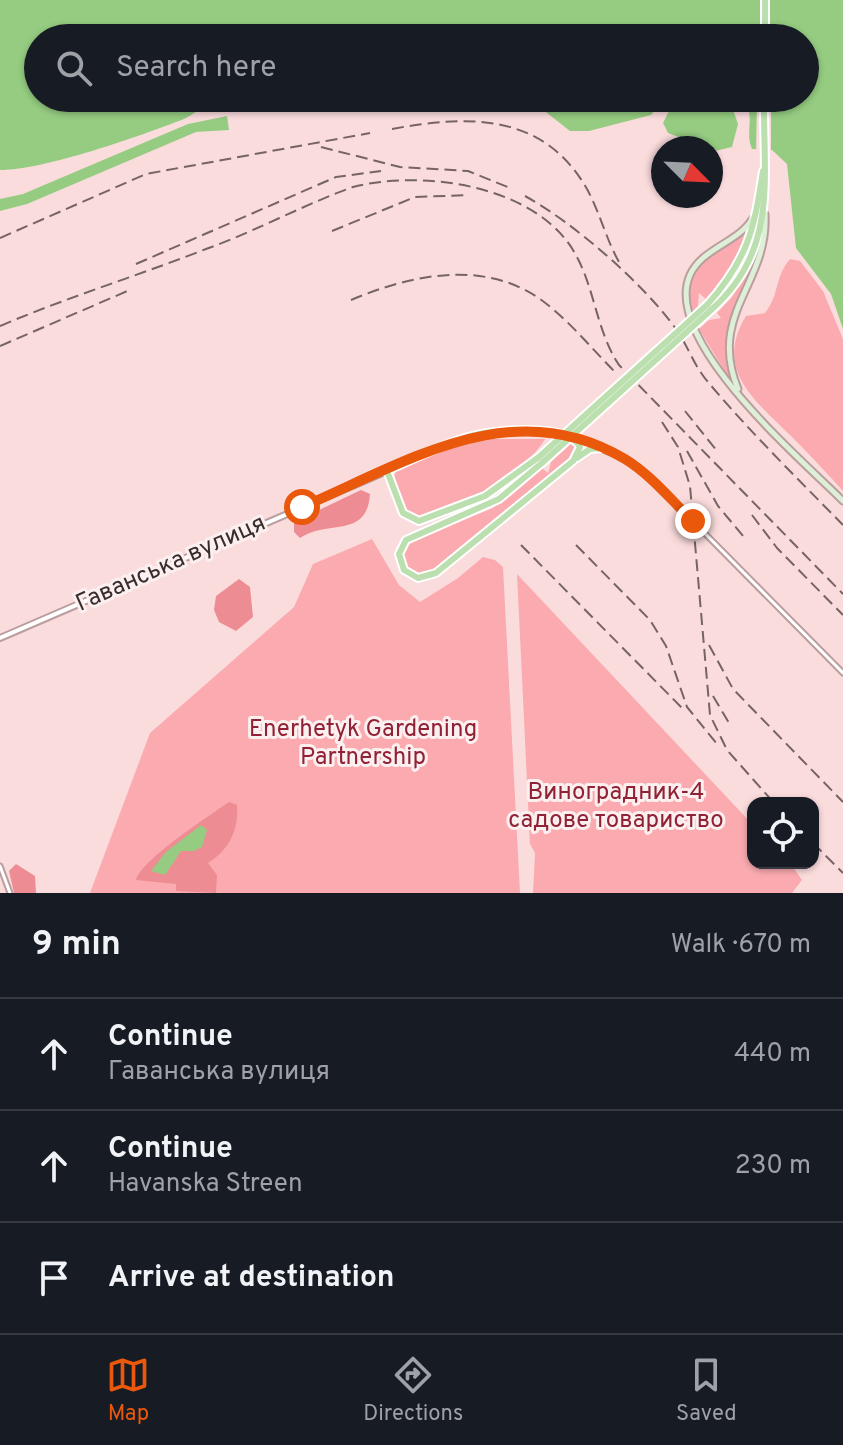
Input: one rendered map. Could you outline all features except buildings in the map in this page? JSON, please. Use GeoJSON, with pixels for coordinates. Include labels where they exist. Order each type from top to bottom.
{"type":"FeatureCollection","features":[{"type":"Feature","properties":{"kind":"main road"},"geometry":{"type":"LineString","coordinates":[[765,0],[765,24]]}},
{"type":"Feature","properties":{"kind":"main road"},"geometry":{"type":"LineString","coordinates":[[740,394],[730,370],[728,334],[758,259],[765,214],[764,112]]}},
{"type":"Feature","properties":{"kind":"main road"},"geometry":{"type":"LineString","coordinates":[[709,308],[742,258],[759,204],[764,164]]}},
{"type":"Feature","properties":{"kind":"main road"},"geometry":{"type":"LineString","coordinates":[[759,204],[744,229],[695,266],[685,298],[688,312],[707,352],[740,394],[843,501]]}},
{"type":"Feature","properties":{"kind":"main road"},"geometry":{"type":"LineString","coordinates":[[602,448],[590,449],[573,461],[429,577],[418,578],[408,574],[400,560],[400,548],[411,536],[499,499],[709,308],[745,270],[765,214]]}},
{"type":"Feature","properties":{"kind":"main road","name":"Гаванська вулиця"},"geometry":{"type":"LineString","coordinates":[[387,471],[467,437],[486,433],[533,431],[569,436]]}},
{"type":"Feature","properties":{"kind":"main road"},"geometry":{"type":"LineString","coordinates":[[569,436],[580,447],[573,461]]}},
{"type":"Feature","properties":{"kind":"main road"},"geometry":{"type":"LineString","coordinates":[[387,471],[403,513],[419,521],[485,496],[541,460]]}},
{"type":"Feature","properties":{"kind":"street"},"geometry":{"type":"LineString","coordinates":[[569,436],[627,460],[653,481],[843,673]]}},
{"type":"Feature","properties":{"kind":"street","name":"Гаванська вулиця"},"geometry":{"type":"LineString","coordinates":[[0,638],[387,471]]}},
{"type":"Feature","properties":{"kind":"street"},"geometry":{"type":"LineString","coordinates":[[0,866],[10,893]]}},
{"type":"Feature","properties":{"kind":"green space"},"geometry":{"type":"Polygon","coordinates":[[[749,230],[735,264],[707,300],[699,293],[698,306],[691,313],[688,298],[696,273],[714,254],[749,230]]]}},
{"type":"Feature","properties":{"kind":"green space"},"geometry":{"type":"Polygon","coordinates":[[[757,254],[728,330],[728,363],[732,383],[699,329],[709,320],[721,318],[717,313],[732,297],[757,254]]]}},
{"type":"Feature","properties":{"kind":"green space"},"geometry":{"type":"Polygon","coordinates":[[[790,259],[800,261],[823,291],[843,339],[843,491],[753,397],[737,368],[734,353],[737,335],[746,316],[765,313],[790,259]]]}},
{"type":"Feature","properties":{"kind":"green space"},"geometry":{"type":"Polygon","coordinates":[[[482,439],[545,439],[522,465],[486,491],[447,509],[413,516],[397,490],[395,472],[447,449],[482,439]]]}},
{"type":"Feature","properties":{"kind":"green space"},"geometry":{"type":"Polygon","coordinates":[[[573,442],[577,449],[573,456],[429,574],[418,575],[404,565],[403,548],[411,541],[493,508],[542,468],[548,473],[551,462],[573,442]]]}},
{"type":"Feature","properties":{"kind":"green space","name":"Enerhetyk Gardening Partnership"},"geometry":{"type":"Polygon","coordinates":[[[372,539],[399,585],[420,602],[458,578],[483,557],[495,560],[503,567],[520,893],[90,893],[150,733],[294,607],[313,564],[372,539]]]}},
{"type":"Feature","properties":{"kind":"green space","name":"Виноградник-4 садове товариство"},"geometry":{"type":"Polygon","coordinates":[[[517,574],[747,819],[747,869],[794,869],[802,880],[792,893],[533,893],[535,853],[530,844],[517,574]]]}},
{"type":"Feature","properties":{"kind":"shaded area"},"geometry":{"type":"Polygon","coordinates":[[[0,0],[843,0],[843,329],[831,294],[796,248],[787,164],[772,150],[752,149],[749,136],[749,112],[819,112],[819,24],[24,24],[24,112],[195,112],[118,143],[42,164],[0,170],[0,0]]]}},
{"type":"Feature","properties":{"kind":"shaded area"},"geometry":{"type":"Polygon","coordinates":[[[546,112],[653,112],[589,131],[570,131],[546,112]]]}},
{"type":"Feature","properties":{"kind":"shaded area"},"geometry":{"type":"Polygon","coordinates":[[[668,112],[734,112],[738,124],[732,147],[723,149],[723,136],[676,136],[668,133],[663,123],[668,112]]]}},
{"type":"Feature","properties":{"kind":"shaded area"},"geometry":{"type":"Polygon","coordinates":[[[227,116],[229,130],[196,132],[27,204],[0,211],[0,199],[23,194],[188,124],[227,116]]]}},
{"type":"Feature","properties":{"kind":"shaded area"},"geometry":{"type":"Polygon","coordinates":[[[361,490],[370,494],[367,508],[354,523],[311,532],[300,538],[294,532],[294,522],[361,490]]]}},
{"type":"Feature","properties":{"kind":"shaded area"},"geometry":{"type":"Polygon","coordinates":[[[239,579],[250,587],[253,617],[236,631],[219,622],[214,610],[216,596],[239,579]]]}},
{"type":"Feature","properties":{"kind":"shaded area"},"geometry":{"type":"Polygon","coordinates":[[[229,802],[237,805],[234,831],[227,846],[208,863],[217,875],[216,893],[176,891],[176,884],[136,880],[162,850],[229,802]]]}},
{"type":"Feature","properties":{"kind":"shaded area"},"geometry":{"type":"Polygon","coordinates":[[[201,825],[207,830],[202,847],[194,851],[181,851],[165,875],[151,871],[166,852],[201,825]]]}},
{"type":"Feature","properties":{"kind":"shaded area"},"geometry":{"type":"Polygon","coordinates":[[[16,864],[35,876],[36,893],[14,893],[9,871],[16,864]]]}},
{"type":"Feature","properties":{"kind":"pier"},"geometry":{"type":"Polygon","coordinates":[[[757,112],[771,112],[771,154],[756,155],[757,112]]]}},
{"type":"Feature","properties":{"kind":"railway"},"geometry":{"type":"LineString","coordinates":[[392,129],[420,124],[475,122],[526,132],[549,145],[569,164],[587,189],[619,262]]}},
{"type":"Feature","properties":{"kind":"railway"},"geometry":{"type":"LineString","coordinates":[[0,238],[146,174],[370,133]]}},
{"type":"Feature","properties":{"kind":"railway"},"geometry":{"type":"LineString","coordinates":[[321,147],[400,167],[468,171],[510,188]]}},
{"type":"Feature","properties":{"kind":"railway"},"geometry":{"type":"LineString","coordinates":[[136,264],[336,177],[381,171]]}},
{"type":"Feature","properties":{"kind":"railway"},"geometry":{"type":"LineString","coordinates":[[0,326],[225,242],[353,187],[412,180],[477,188],[508,198],[536,213],[560,233],[583,270],[606,339],[619,365],[843,594]]}},
{"type":"Feature","properties":{"kind":"railway"},"geometry":{"type":"LineString","coordinates":[[332,231],[415,197],[469,195]]}},
{"type":"Feature","properties":{"kind":"railway"},"geometry":{"type":"LineString","coordinates":[[525,196],[586,238],[627,274],[676,329],[708,382],[843,525]]}},
{"type":"Feature","properties":{"kind":"railway"},"geometry":{"type":"LineString","coordinates":[[351,300],[422,278],[471,275],[495,279],[540,299],[615,372]]}},
{"type":"Feature","properties":{"kind":"railway"},"geometry":{"type":"LineString","coordinates":[[0,346],[132,289]]}},
{"type":"Feature","properties":{"kind":"railway"},"geometry":{"type":"LineString","coordinates":[[685,411],[717,451]]}},
{"type":"Feature","properties":{"kind":"railway"},"geometry":{"type":"LineString","coordinates":[[662,422],[678,447],[690,486],[710,715],[727,750],[769,797]]}},
{"type":"Feature","properties":{"kind":"railway"},"geometry":{"type":"LineString","coordinates":[[687,451],[718,506],[744,537]]}},
{"type":"Feature","properties":{"kind":"railway"},"geometry":{"type":"LineString","coordinates":[[752,515],[777,548],[843,615]]}},
{"type":"Feature","properties":{"kind":"railway"},"geometry":{"type":"LineString","coordinates":[[521,545],[685,711]]}},
{"type":"Feature","properties":{"kind":"railway"},"geometry":{"type":"LineString","coordinates":[[576,545],[650,620],[666,646],[687,707],[717,744]]}},
{"type":"Feature","properties":{"kind":"railway"},"geometry":{"type":"LineString","coordinates":[[709,645],[733,689],[843,802]]}},
{"type":"Feature","properties":{"kind":"railway"},"geometry":{"type":"LineString","coordinates":[[713,696],[729,723]]}},
{"type":"Feature","properties":{"kind":"railway"},"geometry":{"type":"LineString","coordinates":[[819,849],[843,873]]}},
{"type":"Feature","properties":{"kind":"route"},"geometry":{"type":"LineString","coordinates":[[302,507],[467,437],[515,430],[569,436],[610,451],[653,481],[693,521]]}}]}
